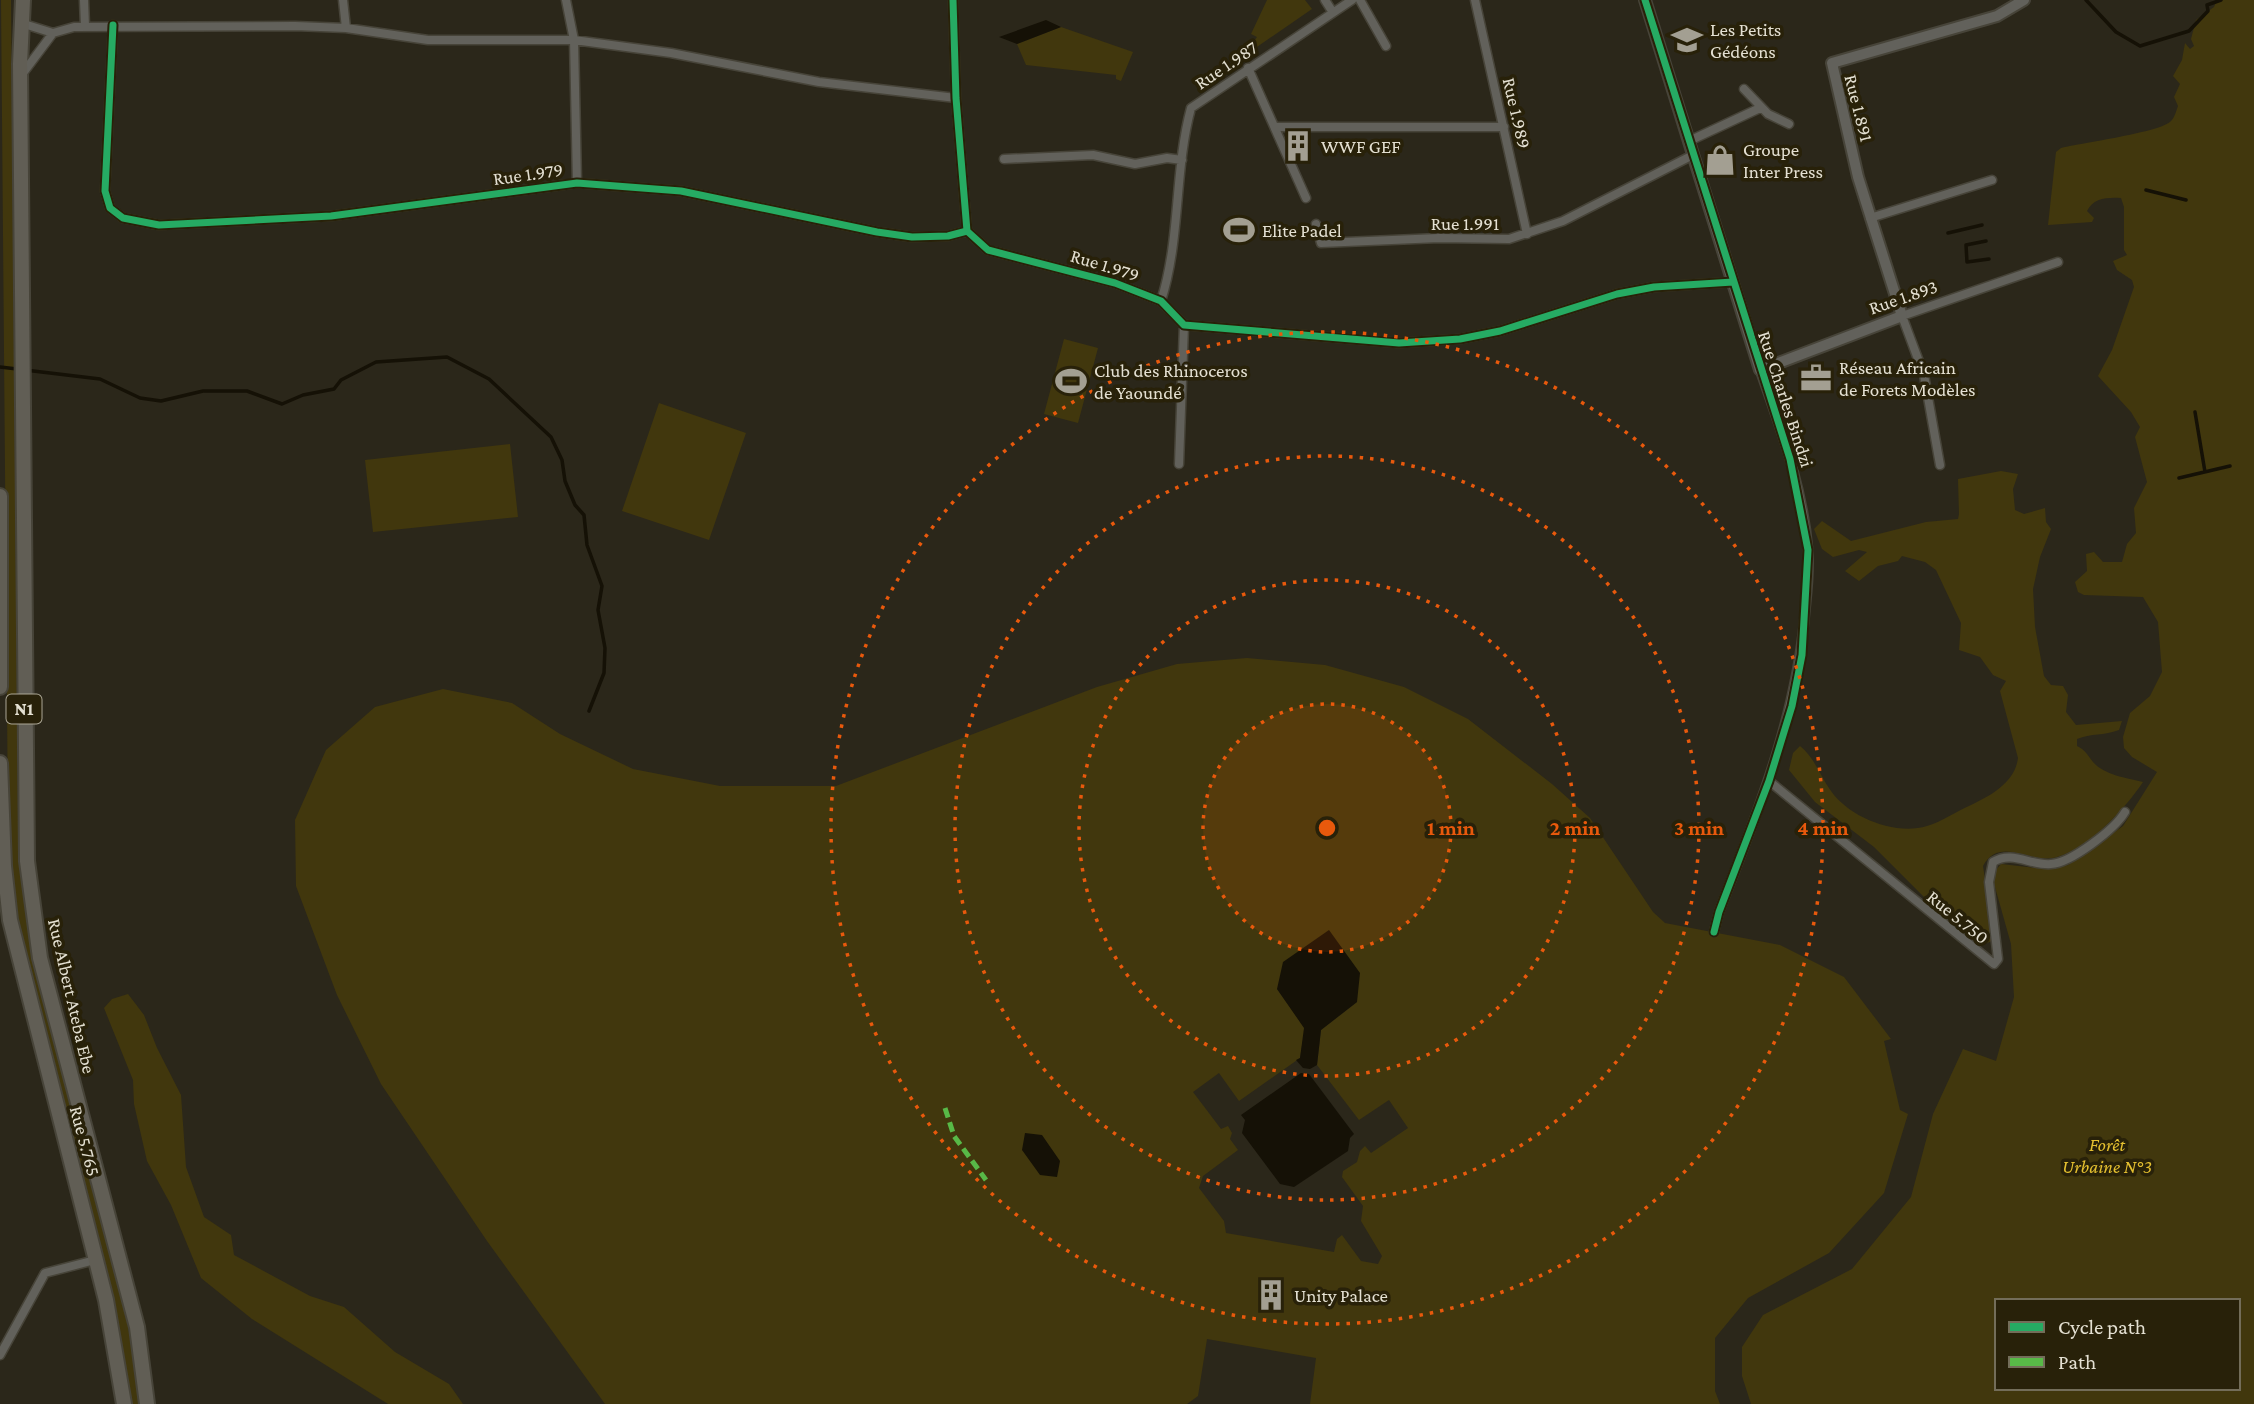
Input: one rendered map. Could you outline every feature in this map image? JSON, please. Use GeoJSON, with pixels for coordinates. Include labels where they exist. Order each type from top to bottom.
{"type":"FeatureCollection","features":[{"type":"Feature","properties":{"kind":"highway","name":"Rue Albert Ateba Ebe"},"geometry":{"type":"LineString","coordinates":[[23,0],[21,77],[27,861],[40,958],[137,1327],[147,1404]]}},
{"type":"Feature","properties":{"kind":"highway","name":"N1"},"geometry":{"type":"LineString","coordinates":[[0,496],[0,687]]}},
{"type":"Feature","properties":{"kind":"highway","name":"Rue 5.765"},"geometry":{"type":"LineString","coordinates":[[0,763],[4,866],[10,920],[95,1260],[124,1404]]}},
{"type":"Feature","properties":{"kind":"street"},"geometry":{"type":"LineString","coordinates":[[84,0],[85,26]]}},
{"type":"Feature","properties":{"kind":"street"},"geometry":{"type":"LineString","coordinates":[[343,0],[345,28]]}},
{"type":"Feature","properties":{"kind":"street"},"geometry":{"type":"LineString","coordinates":[[566,0],[574,40],[577,183]]}},
{"type":"Feature","properties":{"kind":"street"},"geometry":{"type":"LineString","coordinates":[[953,0],[956,98],[967,231]]}},
{"type":"Feature","properties":{"kind":"street"},"geometry":{"type":"LineString","coordinates":[[1325,0],[1332,11]]}},
{"type":"Feature","properties":{"kind":"street","name":"Rue 1.987"},"geometry":{"type":"LineString","coordinates":[[1161,301],[1172,263],[1182,160],[1191,108],[1352,0]]}},
{"type":"Feature","properties":{"kind":"street"},"geometry":{"type":"LineString","coordinates":[[1360,0],[1387,46]]}},
{"type":"Feature","properties":{"kind":"street","name":"Rue 1.989"},"geometry":{"type":"LineString","coordinates":[[1475,0],[1527,234]]}},
{"type":"Feature","properties":{"kind":"street","name":"Rue Charles Bindzi"},"geometry":{"type":"LineString","coordinates":[[1645,0],[1790,459],[1808,550],[1802,655],[1792,706],[1769,781],[1718,912],[1714,933]]}},
{"type":"Feature","properties":{"kind":"street","name":"Rue 1.891"},"geometry":{"type":"LineString","coordinates":[[1902,316],[1870,218],[1832,63],[1997,16],[2024,0]]}},
{"type":"Feature","properties":{"kind":"street"},"geometry":{"type":"LineString","coordinates":[[24,24],[53,33],[85,26],[113,25],[345,28],[407,39],[574,40],[671,53],[818,82],[956,98]]}},
{"type":"Feature","properties":{"kind":"street","name":"Rue 1.979"},"geometry":{"type":"LineString","coordinates":[[113,25],[105,191],[110,208],[123,218],[159,225],[331,216],[577,183],[681,191],[888,234],[948,236],[967,231],[988,250],[1115,283],[1161,301]]}},
{"type":"Feature","properties":{"kind":"street"},"geometry":{"type":"LineString","coordinates":[[21,77],[53,33]]}},
{"type":"Feature","properties":{"kind":"street"},"geometry":{"type":"LineString","coordinates":[[1248,68],[1306,198]]}},
{"type":"Feature","properties":{"kind":"street"},"geometry":{"type":"LineString","coordinates":[[1744,89],[1760,108],[1788,124]]}},
{"type":"Feature","properties":{"kind":"street"},"geometry":{"type":"LineString","coordinates":[[1689,141],[1760,108]]}},
{"type":"Feature","properties":{"kind":"street"},"geometry":{"type":"LineString","coordinates":[[1275,127],[1504,127]]}},
{"type":"Feature","properties":{"kind":"street"},"geometry":{"type":"LineString","coordinates":[[1004,159],[1093,155],[1135,164],[1167,158],[1182,160]]}},
{"type":"Feature","properties":{"kind":"street","name":"Rue 1.991"},"geometry":{"type":"LineString","coordinates":[[1317,224],[1321,243],[1439,238],[1509,239],[1563,221],[1693,155]]}},
{"type":"Feature","properties":{"kind":"street"},"geometry":{"type":"LineString","coordinates":[[1870,218],[1992,180]]}},
{"type":"Feature","properties":{"kind":"street","name":"Rue 1.893"},"geometry":{"type":"LineString","coordinates":[[1760,370],[2058,261]]}},
{"type":"Feature","properties":{"kind":"street"},"geometry":{"type":"LineString","coordinates":[[1161,301],[1184,325],[1399,343],[1441,341],[1500,331],[1617,294],[1654,287],[1733,282]]}},
{"type":"Feature","properties":{"kind":"street"},"geometry":{"type":"LineString","coordinates":[[1902,316],[1924,375],[1940,465]]}},
{"type":"Feature","properties":{"kind":"street"},"geometry":{"type":"LineString","coordinates":[[1179,464],[1184,325]]}},
{"type":"Feature","properties":{"kind":"street","name":"Rue 5.750"},"geometry":{"type":"LineString","coordinates":[[1769,781],[1994,964],[1998,959],[1989,882],[1993,862],[2006,857],[2043,864],[2059,862],[2097,840],[2116,825],[2125,811]]}},
{"type":"Feature","properties":{"kind":"street"},"geometry":{"type":"LineString","coordinates":[[0,1355],[45,1273],[95,1260]]}},
{"type":"Feature","properties":{"kind":"green space"},"geometry":{"type":"Polygon","coordinates":[[[1,0],[11,0],[18,821],[27,923],[45,1007],[124,1301],[140,1404],[129,1404],[16,924],[8,820],[1,0]]]}},
{"type":"Feature","properties":{"kind":"green space"},"geometry":{"type":"Polygon","coordinates":[[[1267,0],[1305,0],[1312,9],[1241,58],[1257,37],[1251,34],[1267,0]]]}},
{"type":"Feature","properties":{"kind":"green space","name":"Forêt Urbaine N°3"},"geometry":{"type":"Polygon","coordinates":[[[2217,0],[2254,0],[2254,1404],[1751,1404],[1742,1376],[1742,1347],[1763,1315],[1852,1269],[1911,1197],[1933,1114],[1963,1049],[1996,1061],[2014,997],[2011,944],[1993,880],[1995,871],[2001,864],[2045,869],[2068,865],[2123,826],[2157,772],[2132,757],[2124,748],[2123,737],[2130,713],[2150,696],[2162,672],[2158,622],[2143,597],[2084,595],[2078,592],[2075,582],[2087,571],[2086,554],[2094,552],[2103,562],[2122,562],[2127,544],[2136,533],[2134,508],[2147,482],[2135,437],[2140,427],[2131,412],[2098,376],[2112,350],[2134,287],[2132,280],[2117,270],[2113,261],[2127,255],[2124,250],[2124,207],[2121,198],[2101,199],[2093,203],[2087,211],[2094,218],[2092,222],[2048,225],[2056,152],[2061,148],[2153,129],[2171,121],[2178,106],[2174,97],[2180,84],[2173,76],[2182,60],[2185,43],[2190,49],[2194,46],[2191,39],[2196,20],[2214,7],[2217,0]]]}},
{"type":"Feature","properties":{"kind":"green space"},"geometry":{"type":"Polygon","coordinates":[[[1061,27],[1133,52],[1121,81],[1116,79],[1116,75],[1026,65],[1017,44],[1061,27]]]}},
{"type":"Feature","properties":{"kind":"green space","name":"Club des Rhinoceros de Yaoundé"},"geometry":{"type":"Polygon","coordinates":[[[1064,339],[1098,348],[1078,423],[1044,414],[1064,339]]]}},
{"type":"Feature","properties":{"kind":"green space"},"geometry":{"type":"Polygon","coordinates":[[[659,403],[746,433],[709,540],[622,511],[659,403]]]}},
{"type":"Feature","properties":{"kind":"green space"},"geometry":{"type":"Polygon","coordinates":[[[510,444],[518,517],[373,532],[365,460],[510,444]]]}},
{"type":"Feature","properties":{"kind":"green space"},"geometry":{"type":"Polygon","coordinates":[[[2001,471],[2018,474],[2013,489],[2015,510],[2024,514],[2045,508],[2046,522],[2051,529],[2040,557],[2033,589],[2035,627],[2044,676],[2051,685],[2063,686],[2068,695],[2066,712],[2076,725],[2122,721],[2119,730],[2077,739],[2077,746],[2103,770],[2143,782],[2105,826],[2069,852],[2047,858],[2007,852],[1990,857],[1983,866],[1994,940],[1987,943],[1966,926],[1944,917],[1874,847],[1815,802],[1789,770],[1793,753],[1800,746],[1814,762],[1831,791],[1849,809],[1874,822],[1901,828],[1927,826],[1943,819],[1994,792],[2012,774],[2018,758],[2000,691],[2006,681],[1993,675],[1980,657],[1959,650],[1961,623],[1936,570],[1925,562],[1902,556],[1898,561],[1878,566],[1859,581],[1845,571],[1867,552],[1859,550],[1833,557],[1822,549],[1814,529],[1822,521],[1851,541],[1926,522],[1958,519],[1958,479],[2001,471]]]}},
{"type":"Feature","properties":{"kind":"green space"},"geometry":{"type":"Polygon","coordinates":[[[1247,658],[1325,665],[1404,687],[1468,719],[1552,784],[1590,818],[1653,912],[1665,923],[1780,945],[1844,977],[1891,1039],[1884,1041],[1900,1110],[1908,1114],[1884,1193],[1829,1253],[1748,1298],[1715,1338],[1715,1391],[1720,1404],[1310,1404],[1316,1358],[1207,1339],[1198,1396],[1187,1404],[605,1404],[487,1241],[381,1084],[337,995],[296,886],[295,820],[326,750],[375,707],[443,689],[512,703],[560,734],[633,769],[720,786],[836,786],[1097,687],[1177,664],[1247,658]],[[1277,989],[1305,1028],[1300,1058],[1239,1101],[1219,1073],[1193,1092],[1221,1129],[1228,1126],[1232,1133],[1230,1139],[1238,1150],[1203,1176],[1199,1188],[1224,1221],[1226,1233],[1334,1252],[1337,1239],[1342,1235],[1361,1261],[1378,1264],[1382,1256],[1361,1221],[1363,1206],[1342,1177],[1343,1171],[1357,1162],[1360,1151],[1365,1146],[1371,1153],[1408,1128],[1389,1100],[1359,1120],[1317,1065],[1321,1030],[1357,1002],[1277,989]]]}},
{"type":"Feature","properties":{"kind":"green space"},"geometry":{"type":"Polygon","coordinates":[[[128,994],[144,1015],[181,1095],[186,1167],[204,1217],[231,1235],[234,1255],[310,1296],[344,1307],[395,1352],[449,1384],[463,1404],[388,1404],[252,1319],[201,1278],[171,1205],[147,1161],[134,1104],[133,1080],[104,1008],[112,999],[128,994]]]}},
{"type":"Feature","properties":{"kind":"shaded area"},"geometry":{"type":"Polygon","coordinates":[[[1046,20],[1061,27],[1017,44],[999,37],[1046,20]]]}},
{"type":"Feature","properties":{"kind":"shaded area"},"geometry":{"type":"Polygon","coordinates":[[[1329,930],[1360,973],[1357,1002],[1321,1030],[1317,1065],[1310,1069],[1303,1068],[1296,1060],[1300,1058],[1304,1028],[1277,989],[1283,962],[1329,930]]]}},
{"type":"Feature","properties":{"kind":"shaded area"},"geometry":{"type":"Polygon","coordinates":[[[1301,1073],[1309,1074],[1354,1134],[1350,1138],[1348,1151],[1294,1187],[1280,1184],[1242,1133],[1245,1120],[1241,1115],[1301,1073]]]}},
{"type":"Feature","properties":{"kind":"shaded area"},"geometry":{"type":"Polygon","coordinates":[[[1025,1133],[1042,1135],[1060,1161],[1057,1177],[1040,1175],[1022,1150],[1025,1133]]]}},
{"type":"Feature","properties":{"kind":"waterway"},"geometry":{"type":"LineString","coordinates":[[2086,0],[2116,32],[2140,46],[2189,31],[2208,11],[2207,5],[2221,0]]}},
{"type":"Feature","properties":{"kind":"waterway"},"geometry":{"type":"LineString","coordinates":[[2146,190],[2186,200]]}},
{"type":"Feature","properties":{"kind":"waterway"},"geometry":{"type":"LineString","coordinates":[[1948,233],[1982,225]]}},
{"type":"Feature","properties":{"kind":"waterway"},"geometry":{"type":"LineString","coordinates":[[1986,241],[1966,245],[1967,262],[1989,259]]}},
{"type":"Feature","properties":{"kind":"waterway"},"geometry":{"type":"LineString","coordinates":[[25,370],[100,379],[140,398],[161,401],[203,391],[247,391],[282,404],[303,395],[334,389],[341,380],[376,362],[447,357],[489,379],[551,437],[562,460],[565,481],[575,505],[584,515],[587,545],[602,586],[598,610],[605,648],[604,673],[589,711]]}},
{"type":"Feature","properties":{"kind":"waterway"},"geometry":{"type":"LineString","coordinates":[[0,367],[17,369]]}},
{"type":"Feature","properties":{"kind":"waterway"},"geometry":{"type":"LineString","coordinates":[[2195,412],[2205,472]]}},
{"type":"Feature","properties":{"kind":"waterway"},"geometry":{"type":"LineString","coordinates":[[2179,478],[2230,466]]}},
{"type":"Feature","properties":{"kind":"marked path"},"geometry":{"type":"LineString","coordinates":[[945,1108],[954,1136],[986,1180]]}},
{"type":"Feature","properties":{"kind":"cycle path"},"geometry":{"type":"LineString","coordinates":[[953,0],[956,98],[967,231],[988,250],[1115,283],[1161,301],[1184,325],[1399,343],[1460,339],[1500,331],[1617,294],[1654,287],[1733,282]]}},
{"type":"Feature","properties":{"kind":"cycle path"},"geometry":{"type":"LineString","coordinates":[[1645,0],[1790,459],[1808,550],[1802,655],[1792,706],[1769,781],[1719,912],[1714,932]]}},
{"type":"Feature","properties":{"kind":"cycle path"},"geometry":{"type":"LineString","coordinates":[[113,25],[105,191],[110,208],[123,218],[159,225],[331,216],[577,183],[681,191],[912,237],[948,236],[967,231]]}},
{"type":"Feature","properties":{"kind":"place","name":"Les Petits Gédéons"},"geometry":{"type":"Point","coordinates":[1687,40]}},
{"type":"Feature","properties":{"kind":"place","name":"WWF GEF"},"geometry":{"type":"Point","coordinates":[1298,146]}},
{"type":"Feature","properties":{"kind":"place","name":"Groupe Inter Press"},"geometry":{"type":"Point","coordinates":[1720,160]}},
{"type":"Feature","properties":{"kind":"place","name":"Elite Padel"},"geometry":{"type":"Point","coordinates":[1239,230]}},
{"type":"Feature","properties":{"kind":"place","name":"Réseau Africain de Forets Modèles"},"geometry":{"type":"Point","coordinates":[1816,378]}},
{"type":"Feature","properties":{"kind":"place","name":"Club des Rhinoceros de Yaoundé"},"geometry":{"type":"Point","coordinates":[1071,381]}},
{"type":"Feature","properties":{"kind":"place","name":"Unity Palace"},"geometry":{"type":"Point","coordinates":[1271,1295]}}]}
